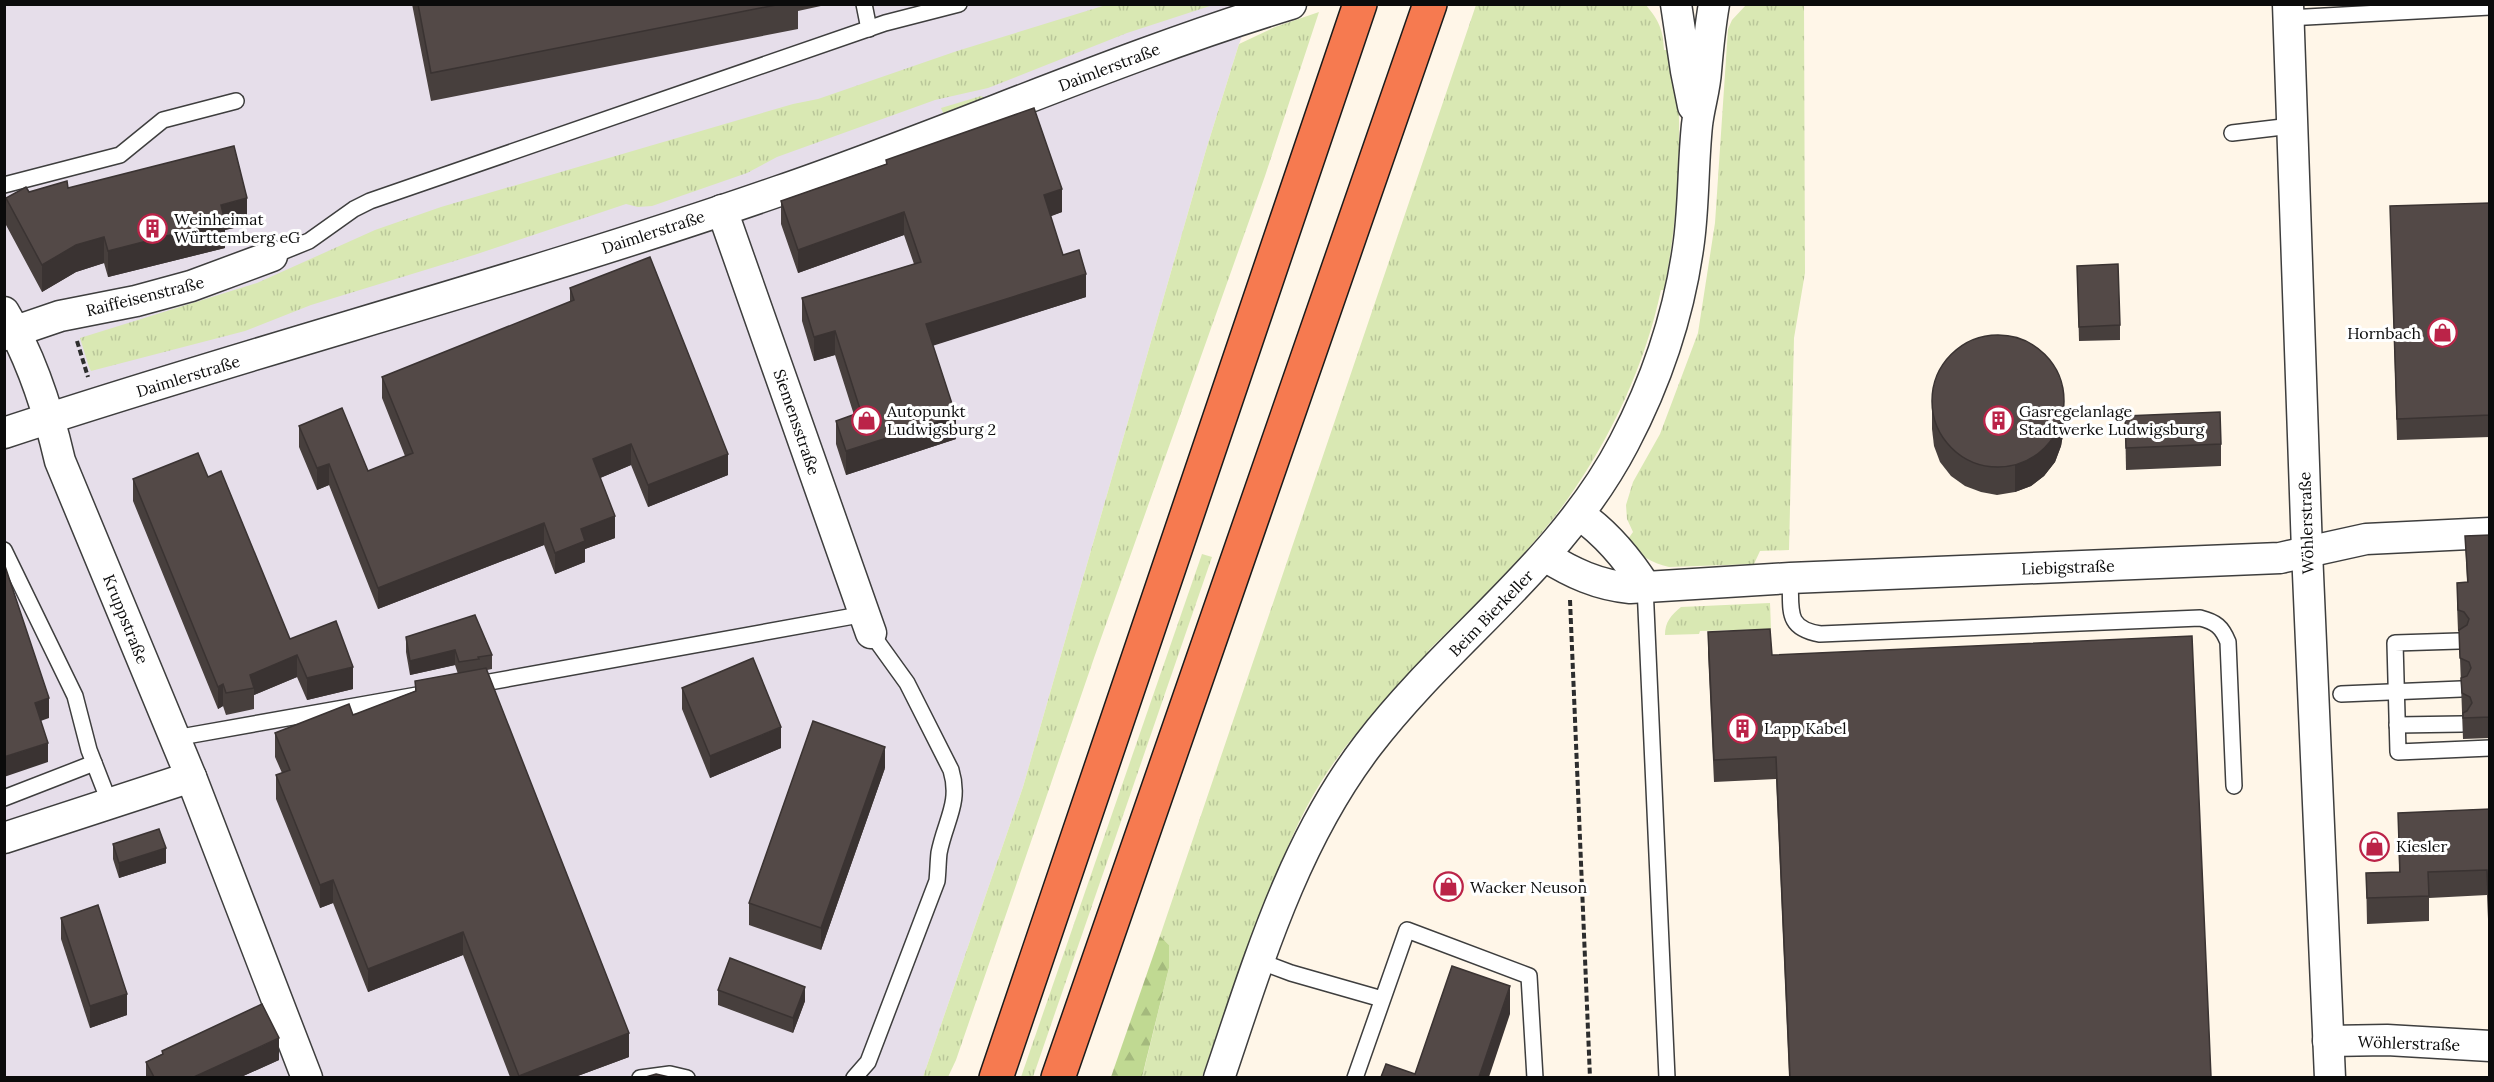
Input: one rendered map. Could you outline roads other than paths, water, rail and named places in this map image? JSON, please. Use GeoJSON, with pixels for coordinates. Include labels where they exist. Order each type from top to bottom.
{"type":"FeatureCollection","features":[{"type":"Feature","properties":{"kind":"highway"},"geometry":{"type":"LineString","coordinates":[[996,1077],[1360,4]]}},
{"type":"Feature","properties":{"kind":"highway"},"geometry":{"type":"LineString","coordinates":[[1058,1077],[1426,15]]}},
{"type":"Feature","properties":{"kind":"street","name":"Daimlerstraße"},"geometry":{"type":"LineString","coordinates":[[4,433],[722,210],[931,136],[1125,60],[1291,4]]}},
{"type":"Feature","properties":{"kind":"street","name":"Beim Bierkeller"},"geometry":{"type":"LineString","coordinates":[[1676,4],[1686,72],[1697,124]]}},
{"type":"Feature","properties":{"kind":"street","name":"Beim Bierkeller"},"geometry":{"type":"LineString","coordinates":[[1219,1077],[1259,961],[1305,847],[1343,780],[1397,710],[1545,556],[1580,514],[1606,476],[1629,433],[1661,360],[1672,324],[1689,244],[1697,124],[1714,4]]}},
{"type":"Feature","properties":{"kind":"street","name":"Wöhlerstraße"},"geometry":{"type":"LineString","coordinates":[[2288,11],[2307,551],[2330,1077]]}},
{"type":"Feature","properties":{"kind":"street","name":"Siemensstraße"},"geometry":{"type":"LineString","coordinates":[[722,210],[868,624]]}},
{"type":"Feature","properties":{"kind":"street","name":"Raiffeisenstraße"},"geometry":{"type":"LineString","coordinates":[[60,461],[50,418],[8,326],[136,301],[191,286],[272,256]]}},
{"type":"Feature","properties":{"kind":"street","name":"Kruppstraße"},"geometry":{"type":"LineString","coordinates":[[60,461],[191,777],[307,1077]]}},
{"type":"Feature","properties":{"kind":"street"},"geometry":{"type":"LineString","coordinates":[[1580,514],[1600,529],[1645,586]]}},
{"type":"Feature","properties":{"kind":"street","name":"Liebigstraße"},"geometry":{"type":"LineString","coordinates":[[1545,556],[1572,573],[1614,587],[1630,588],[1790,578],[2280,558],[2366,539],[2490,533]]}},
{"type":"Feature","properties":{"kind":"street"},"geometry":{"type":"LineString","coordinates":[[4,838],[191,777]]}},
{"type":"Feature","properties":{"kind":"street","name":"Wöhlerstraße"},"geometry":{"type":"LineString","coordinates":[[2328,1041],[2388,1040],[2490,1046]]}},
{"type":"Feature","properties":{"kind":"lane"},"geometry":{"type":"LineString","coordinates":[[864,4],[869,28]]}},
{"type":"Feature","properties":{"kind":"lane"},"geometry":{"type":"LineString","coordinates":[[272,256],[309,241],[354,209],[370,201],[869,28],[959,4]]}},
{"type":"Feature","properties":{"kind":"lane"},"geometry":{"type":"LineString","coordinates":[[2288,11],[2490,7]]}},
{"type":"Feature","properties":{"kind":"lane"},"geometry":{"type":"LineString","coordinates":[[4,185],[120,155],[163,120],[236,101]]}},
{"type":"Feature","properties":{"kind":"lane"},"geometry":{"type":"LineString","coordinates":[[2232,133],[2291,126]]}},
{"type":"Feature","properties":{"kind":"lane"},"geometry":{"type":"LineString","coordinates":[[4,550],[75,696],[94,763],[110,804]]}},
{"type":"Feature","properties":{"kind":"lane"},"geometry":{"type":"LineString","coordinates":[[1790,578],[1792,614],[1796,625],[1804,631],[1820,634],[2200,618],[2213,621],[2222,628],[2228,642],[2234,786]]}},
{"type":"Feature","properties":{"kind":"lane"},"geometry":{"type":"LineString","coordinates":[[1645,586],[1667,1077]]}},
{"type":"Feature","properties":{"kind":"lane"},"geometry":{"type":"LineString","coordinates":[[456,688],[868,624],[907,683],[946,760],[956,784],[956,799],[939,853],[937,881],[868,1062],[854,1077]]}},
{"type":"Feature","properties":{"kind":"lane"},"geometry":{"type":"LineString","coordinates":[[2459,641],[2395,643],[2398,752],[2490,748]]}},
{"type":"Feature","properties":{"kind":"lane"},"geometry":{"type":"LineString","coordinates":[[2341,694],[2461,689]]}},
{"type":"Feature","properties":{"kind":"lane"},"geometry":{"type":"LineString","coordinates":[[175,738],[432,692]]}},
{"type":"Feature","properties":{"kind":"lane"},"geometry":{"type":"LineString","coordinates":[[2397,726],[2462,724]]}},
{"type":"Feature","properties":{"kind":"lane"},"geometry":{"type":"LineString","coordinates":[[4,798],[94,763]]}},
{"type":"Feature","properties":{"kind":"lane"},"geometry":{"type":"LineString","coordinates":[[1355,1077],[1407,930],[1529,976],[1535,1077]]}},
{"type":"Feature","properties":{"kind":"lane"},"geometry":{"type":"LineString","coordinates":[[1259,961],[1291,973],[1382,999]]}},
{"type":"Feature","properties":{"kind":"lane"},"geometry":{"type":"LineString","coordinates":[[640,1077],[670,1074],[687,1077]]}},
{"type":"Feature","properties":{"kind":"place","name":"Weinheimat Württemberg eG"},"geometry":{"type":"Point","coordinates":[153,228]}},
{"type":"Feature","properties":{"kind":"place","name":"Hornbach"},"geometry":{"type":"Point","coordinates":[2442,333]}},
{"type":"Feature","properties":{"kind":"place","name":"Autopunkt Ludwigsburg 2"},"geometry":{"type":"Point","coordinates":[866,420]}},
{"type":"Feature","properties":{"kind":"place","name":"Gasregelanlage Stadtwerke Ludwigsburg"},"geometry":{"type":"Point","coordinates":[1998,420]}},
{"type":"Feature","properties":{"kind":"place","name":"Lapp Kabel"},"geometry":{"type":"Point","coordinates":[1743,728]}},
{"type":"Feature","properties":{"kind":"place","name":"Kiesler"},"geometry":{"type":"Point","coordinates":[2375,846]}},
{"type":"Feature","properties":{"kind":"place","name":"Wacker Neuson"},"geometry":{"type":"Point","coordinates":[1449,887]}}]}
